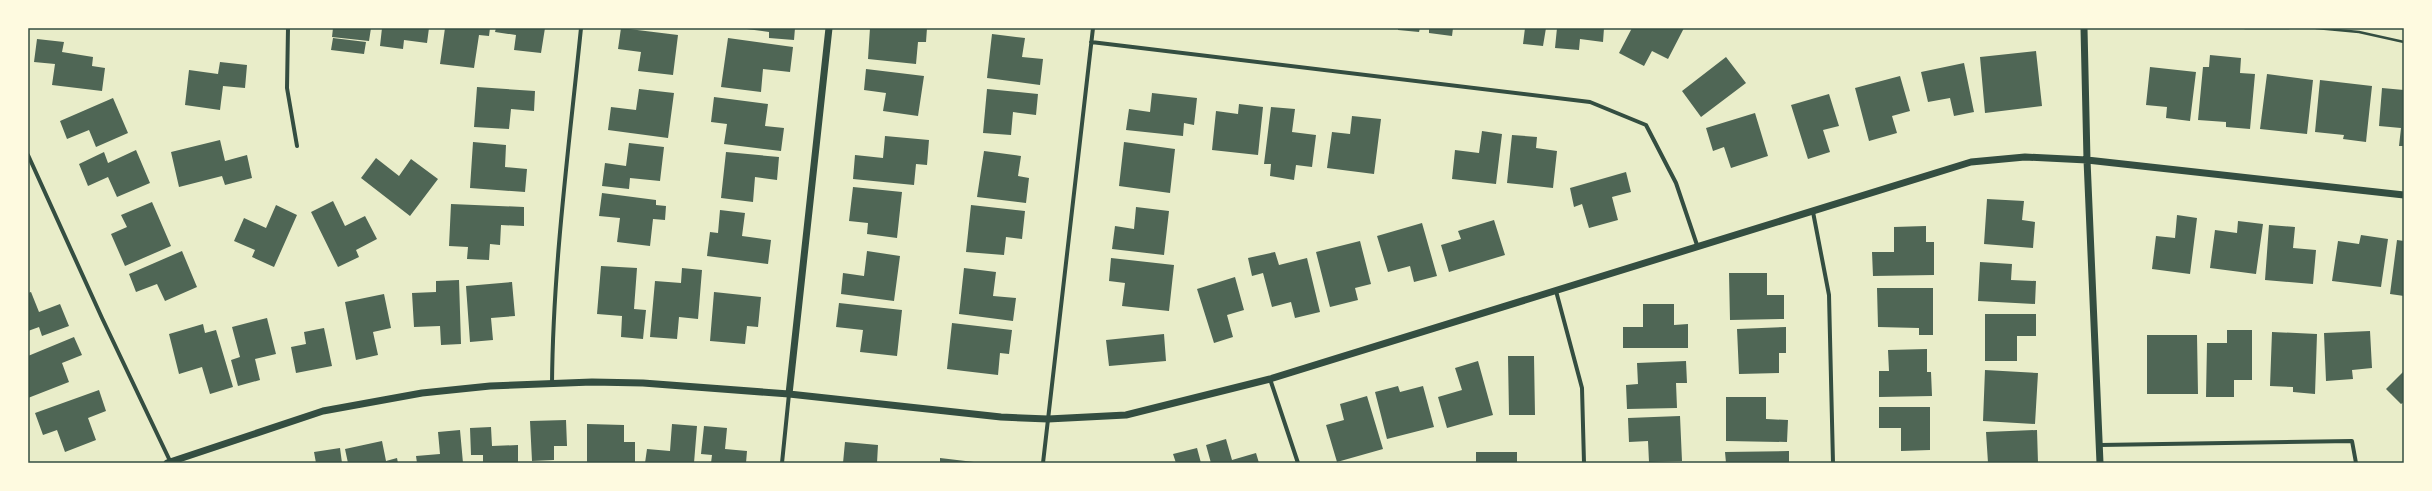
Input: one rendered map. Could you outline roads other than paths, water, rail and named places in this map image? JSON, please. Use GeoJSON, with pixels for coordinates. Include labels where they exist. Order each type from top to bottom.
{"type":"FeatureCollection","features":[{"type":"Feature","properties":{"kind":"street"},"geometry":{"type":"LineString","coordinates":[[288,28],[287,88],[297,146]]}},
{"type":"Feature","properties":{"kind":"street"},"geometry":{"type":"LineString","coordinates":[[552,384],[553,324],[561,221],[581,28]]}},
{"type":"Feature","properties":{"kind":"street"},"geometry":{"type":"LineString","coordinates":[[782,463],[829,28]]}},
{"type":"Feature","properties":{"kind":"street"},"geometry":{"type":"LineString","coordinates":[[1042,463],[1093,28]]}},
{"type":"Feature","properties":{"kind":"street"},"geometry":{"type":"LineString","coordinates":[[2084,28],[2087,160],[2100,463]]}},
{"type":"Feature","properties":{"kind":"street"},"geometry":{"type":"LineString","coordinates":[[1091,42],[1590,102],[1646,125],[1676,183],[1697,245]]}},
{"type":"Feature","properties":{"kind":"street"},"geometry":{"type":"LineString","coordinates":[[28,155],[170,463],[323,411],[422,393],[490,386],[643,383],[790,394],[1001,418],[1048,419],[1126,415],[1270,379],[1556,291],[1697,245],[1813,212],[1971,162],[2025,157],[2087,160],[2404,195]]}},
{"type":"Feature","properties":{"kind":"street"},"geometry":{"type":"LineString","coordinates":[[1813,212],[1829,295],[1833,463]]}},
{"type":"Feature","properties":{"kind":"street"},"geometry":{"type":"LineString","coordinates":[[1556,291],[1582,388],[1584,463]]}},
{"type":"Feature","properties":{"kind":"street"},"geometry":{"type":"LineString","coordinates":[[1270,379],[1298,463]]}},
{"type":"Feature","properties":{"kind":"street"},"geometry":{"type":"LineString","coordinates":[[2100,445],[2352,441],[2356,463]]}}]}
